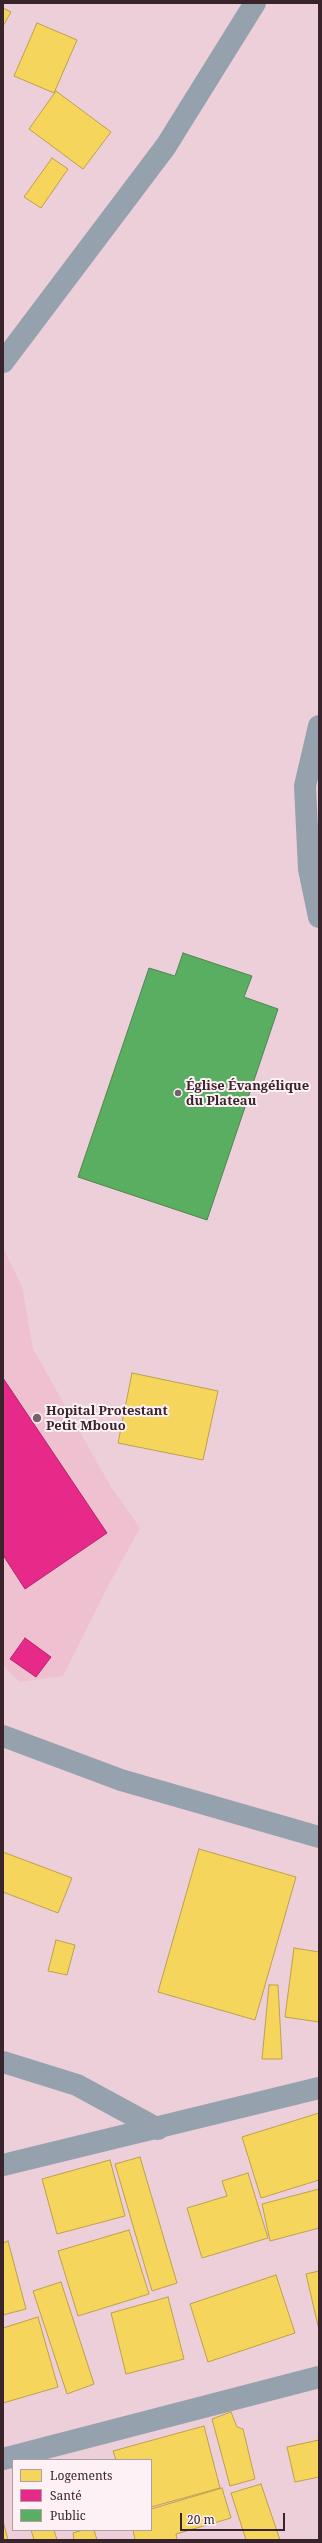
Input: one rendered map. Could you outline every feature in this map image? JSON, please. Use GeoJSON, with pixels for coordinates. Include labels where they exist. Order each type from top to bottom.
{"type":"FeatureCollection","features":[{"type":"Feature","properties":{"kind":"street"},"geometry":{"type":"LineString","coordinates":[[3,362],[166,146],[255,3]]}},
{"type":"Feature","properties":{"kind":"street"},"geometry":{"type":"LineString","coordinates":[[319,726],[305,786],[309,869],[319,917]]}},
{"type":"Feature","properties":{"kind":"street"},"geometry":{"type":"LineString","coordinates":[[3,1736],[121,1780],[319,1837]]}},
{"type":"Feature","properties":{"kind":"street"},"geometry":{"type":"LineString","coordinates":[[3,2062],[76,2085],[158,2129]]}},
{"type":"Feature","properties":{"kind":"street"},"geometry":{"type":"LineString","coordinates":[[3,2165],[158,2129],[319,2088]]}},
{"type":"Feature","properties":{"kind":"street"},"geometry":{"type":"LineString","coordinates":[[3,2459],[319,2377]]}},
{"type":"Feature","properties":{"kind":"shaded area","name":"Hopital Protestant Petit Mbouo"},"geometry":{"type":"Polygon","coordinates":[[[3,1247],[22,1287],[33,1349],[111,1487],[140,1528],[109,1584],[63,1676],[20,1682],[3,1665],[3,1247]]]}},
{"type":"Feature","properties":{"kind":"building: Logements"},"geometry":{"type":"Polygon","coordinates":[[[3,8],[11,12],[3,26],[3,8]]]}},
{"type":"Feature","properties":{"kind":"building: Logements"},"geometry":{"type":"Polygon","coordinates":[[[37,23],[77,40],[54,93],[14,76],[37,23]]]}},
{"type":"Feature","properties":{"kind":"building: Logements"},"geometry":{"type":"Polygon","coordinates":[[[56,91],[111,132],[83,169],[29,129],[56,91]]]}},
{"type":"Feature","properties":{"kind":"building: Logements"},"geometry":{"type":"Polygon","coordinates":[[[52,158],[68,169],[41,208],[24,197],[52,158]]]}},
{"type":"Feature","properties":{"kind":"building: Logements"},"geometry":{"type":"Polygon","coordinates":[[[132,1373],[218,1391],[203,1460],[118,1443],[132,1373]]]}},
{"type":"Feature","properties":{"kind":"building: Logements"},"geometry":{"type":"Polygon","coordinates":[[[199,1849],[296,1877],[255,2020],[158,1992],[199,1849]]]}},
{"type":"Feature","properties":{"kind":"building: Logements"},"geometry":{"type":"Polygon","coordinates":[[[3,1852],[72,1878],[58,1913],[3,1892],[3,1852]]]}},
{"type":"Feature","properties":{"kind":"building: Logements"},"geometry":{"type":"Polygon","coordinates":[[[56,1940],[75,1945],[67,1975],[48,1971],[56,1940]]]}},
{"type":"Feature","properties":{"kind":"building: Logements"},"geometry":{"type":"Polygon","coordinates":[[[294,1948],[319,1952],[319,2022],[285,2017],[294,1948]]]}},
{"type":"Feature","properties":{"kind":"building: Logements"},"geometry":{"type":"Polygon","coordinates":[[[269,1985],[278,1985],[282,2059],[262,2059],[269,1985]]]}},
{"type":"Feature","properties":{"kind":"building: Logements"},"geometry":{"type":"Polygon","coordinates":[[[319,2113],[319,2180],[261,2198],[242,2137],[319,2113]]]}},
{"type":"Feature","properties":{"kind":"building: Logements"},"geometry":{"type":"Polygon","coordinates":[[[140,2157],[177,2283],[152,2291],[115,2164],[140,2157]]]}},
{"type":"Feature","properties":{"kind":"building: Logements"},"geometry":{"type":"Polygon","coordinates":[[[110,2160],[125,2216],[57,2234],[42,2179],[110,2160]]]}},
{"type":"Feature","properties":{"kind":"building: Logements"},"geometry":{"type":"Polygon","coordinates":[[[248,2173],[268,2238],[202,2258],[187,2208],[227,2196],[222,2181],[248,2173]]]}},
{"type":"Feature","properties":{"kind":"building: Logements"},"geometry":{"type":"Polygon","coordinates":[[[319,2189],[319,2228],[270,2241],[262,2204],[319,2189]]]}},
{"type":"Feature","properties":{"kind":"building: Logements"},"geometry":{"type":"Polygon","coordinates":[[[129,2230],[149,2294],[78,2316],[58,2251],[129,2230]]]}},
{"type":"Feature","properties":{"kind":"building: Logements"},"geometry":{"type":"Polygon","coordinates":[[[8,2241],[26,2309],[3,2315],[3,2243],[8,2241]]]}},
{"type":"Feature","properties":{"kind":"building: Logements"},"geometry":{"type":"Polygon","coordinates":[[[319,2271],[319,2330],[306,2274],[319,2271]]]}},
{"type":"Feature","properties":{"kind":"building: Logements"},"geometry":{"type":"Polygon","coordinates":[[[276,2275],[295,2333],[208,2362],[190,2304],[276,2275]]]}},
{"type":"Feature","properties":{"kind":"building: Logements"},"geometry":{"type":"Polygon","coordinates":[[[61,2282],[94,2384],[67,2394],[33,2291],[61,2282]]]}},
{"type":"Feature","properties":{"kind":"building: Logements"},"geometry":{"type":"Polygon","coordinates":[[[168,2297],[184,2359],[126,2374],[111,2313],[168,2297]]]}},
{"type":"Feature","properties":{"kind":"building: Logements"},"geometry":{"type":"Polygon","coordinates":[[[38,2317],[58,2387],[3,2403],[3,2328],[38,2317]]]}},
{"type":"Feature","properties":{"kind":"building: Logements"},"geometry":{"type":"Polygon","coordinates":[[[231,2412],[237,2427],[243,2429],[255,2479],[230,2486],[212,2419],[231,2412]]]}},
{"type":"Feature","properties":{"kind":"building: Logements"},"geometry":{"type":"Polygon","coordinates":[[[204,2426],[220,2488],[152,2507],[152,2459],[116,2459],[113,2451],[204,2426]]]}},
{"type":"Feature","properties":{"kind":"building: Logements"},"geometry":{"type":"Polygon","coordinates":[[[319,2440],[319,2477],[295,2482],[287,2447],[319,2440]]]}},
{"type":"Feature","properties":{"kind":"building: Logements"},"geometry":{"type":"Polygon","coordinates":[[[261,2484],[280,2540],[246,2540],[231,2493],[261,2484]]]}},
{"type":"Feature","properties":{"kind":"building: Logements"},"geometry":{"type":"Polygon","coordinates":[[[222,2488],[231,2518],[176,2534],[177,2540],[135,2540],[133,2531],[152,2531],[152,2509],[222,2488]]]}},
{"type":"Feature","properties":{"kind":"building: Logements"},"geometry":{"type":"Polygon","coordinates":[[[3,2521],[8,2540],[3,2540],[3,2521]]]}},
{"type":"Feature","properties":{"kind":"building: Logements"},"geometry":{"type":"Polygon","coordinates":[[[31,2531],[54,2531],[57,2540],[34,2540],[31,2531]]]}},
{"type":"Feature","properties":{"kind":"building: Logements"},"geometry":{"type":"Polygon","coordinates":[[[80,2531],[94,2531],[97,2540],[74,2540],[73,2533],[80,2531]]]}},
{"type":"Feature","properties":{"kind":"building: Santé"},"geometry":{"type":"Polygon","coordinates":[[[3,1378],[107,1533],[25,1589],[3,1555],[3,1378]]]}},
{"type":"Feature","properties":{"kind":"building: Santé"},"geometry":{"type":"Polygon","coordinates":[[[25,1638],[51,1657],[36,1677],[10,1659],[25,1638]]]}},
{"type":"Feature","properties":{"kind":"building: Public","name":"Église Évangélique du Plateau"},"geometry":{"type":"Polygon","coordinates":[[[183,953],[252,976],[244,997],[278,1009],[207,1220],[78,1177],[149,968],[175,976],[183,953]]]}},
{"type":"Feature","properties":{"kind":"place","name":"Église Évangélique du Plateau"},"geometry":{"type":"Point","coordinates":[178,1093]}},
{"type":"Feature","properties":{"kind":"place","name":"Hopital Protestant Petit Mbouo"},"geometry":{"type":"Point","coordinates":[37,1418]}}]}
